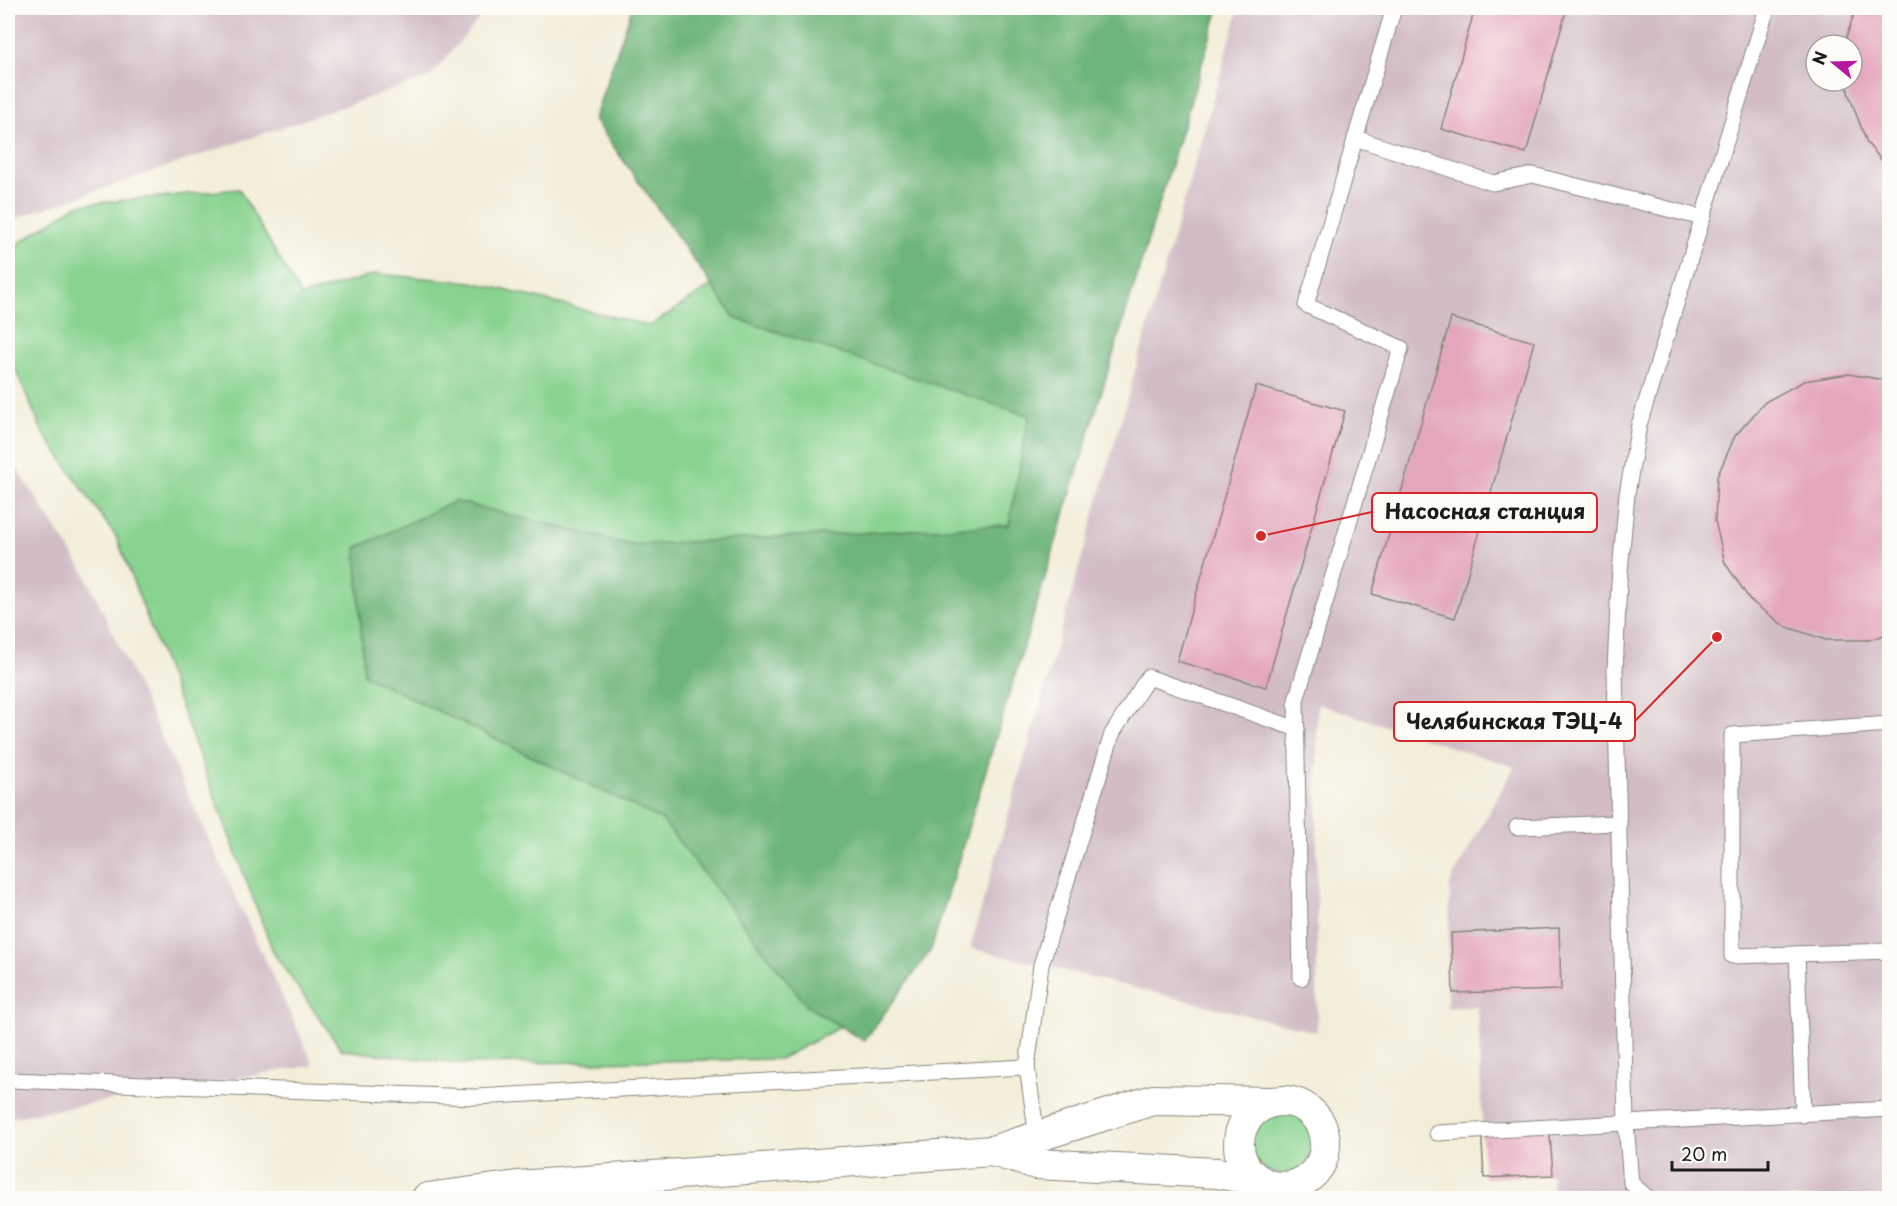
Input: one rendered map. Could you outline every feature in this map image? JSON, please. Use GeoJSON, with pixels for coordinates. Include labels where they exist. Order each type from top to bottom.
{"type":"FeatureCollection","features":[{"type":"Feature","properties":{"kind":"street"},"geometry":{"type":"LineString","coordinates":[[427,1198],[517,1186],[992,1151],[1154,1100],[1270,1102],[1284,1100],[1298,1103],[1311,1111],[1320,1122],[1325,1133],[1326,1145],[1318,1168],[1305,1191],[1218,1173],[1036,1164],[992,1151]]}},
{"type":"Feature","properties":{"kind":"street"},"geometry":{"type":"LineString","coordinates":[[1261,1181],[1251,1174],[1243,1163],[1239,1139],[1242,1126],[1249,1116],[1259,1107],[1270,1102]]}},
{"type":"Feature","properties":{"kind":"lane"},"geometry":{"type":"LineString","coordinates":[[1301,978],[1296,700],[1401,348],[1306,305],[1394,8]]}},
{"type":"Feature","properties":{"kind":"lane"},"geometry":{"type":"LineString","coordinates":[[1648,1198],[1631,1183],[1626,1123],[1615,670],[1619,583],[1627,495],[1640,425],[1767,8]]}},
{"type":"Feature","properties":{"kind":"lane"},"geometry":{"type":"LineString","coordinates":[[1355,138],[1494,183],[1533,176],[1703,218]]}},
{"type":"Feature","properties":{"kind":"lane"},"geometry":{"type":"LineString","coordinates":[[1037,1137],[1027,1067],[1041,965],[1112,734],[1148,677],[1297,729]]}},
{"type":"Feature","properties":{"kind":"lane"},"geometry":{"type":"LineString","coordinates":[[1890,724],[1732,735],[1732,956],[1890,951]]}},
{"type":"Feature","properties":{"kind":"lane"},"geometry":{"type":"LineString","coordinates":[[1517,826],[1619,823]]}},
{"type":"Feature","properties":{"kind":"lane"},"geometry":{"type":"LineString","coordinates":[[1797,954],[1803,1114]]}},
{"type":"Feature","properties":{"kind":"lane"},"geometry":{"type":"LineString","coordinates":[[8,1080],[475,1097],[1027,1067]]}},
{"type":"Feature","properties":{"kind":"lane"},"geometry":{"type":"LineString","coordinates":[[1437,1133],[1890,1109]]}},
{"type":"Feature","properties":{"kind":"path"},"geometry":{"type":"LineString","coordinates":[[813,1198],[821,1198]]}},
{"type":"Feature","properties":{"kind":"shaded area"},"geometry":{"type":"Polygon","coordinates":[[[8,8],[488,8],[430,77],[8,221],[8,8]]]}},
{"type":"Feature","properties":{"kind":"shaded area"},"geometry":{"type":"Polygon","coordinates":[[[1239,8],[1889,8],[1889,1198],[1552,1198],[1552,1175],[1484,1178],[1478,1006],[1447,1008],[1450,883],[1514,767],[1317,704],[1317,1032],[970,948],[1239,8]]]}},
{"type":"Feature","properties":{"kind":"shaded area"},"geometry":{"type":"Polygon","coordinates":[[[8,455],[85,573],[314,1065],[8,1118],[8,455]]]}},
{"type":"Feature","properties":{"kind":"green space"},"geometry":{"type":"Polygon","coordinates":[[[632,8],[1219,8],[931,950],[864,1041],[807,1006],[662,820],[364,675],[356,548],[455,501],[631,545],[1009,525],[1029,416],[735,318],[594,119],[632,8]]]}},
{"type":"Feature","properties":{"kind":"green space"},"geometry":{"type":"Polygon","coordinates":[[[1169,49],[870,1011],[780,1059],[466,1064],[342,1050],[274,954],[117,538],[42,431],[8,352],[8,266],[19,243],[77,205],[239,189],[301,296],[376,274],[472,282],[650,326],[712,285],[764,203],[1169,49]]]}},
{"type":"Feature","properties":{"kind":"green space"},"geometry":{"type":"Polygon","coordinates":[[[1276,1110],[1288,1110],[1305,1119],[1312,1130],[1314,1142],[1312,1154],[1305,1165],[1288,1174],[1276,1174],[1264,1169],[1255,1160],[1250,1148],[1250,1136],[1255,1124],[1264,1115],[1276,1110]]]}},
{"type":"Feature","properties":{"kind":"building"},"geometry":{"type":"Polygon","coordinates":[[[1475,8],[1567,8],[1526,153],[1441,129],[1475,8]]]}},
{"type":"Feature","properties":{"kind":"building"},"geometry":{"type":"Polygon","coordinates":[[[1856,8],[1890,8],[1890,170],[1867,143],[1848,93],[1864,93],[1864,33],[1848,33],[1856,8]]]}},
{"type":"Feature","properties":{"kind":"building"},"geometry":{"type":"Polygon","coordinates":[[[1451,318],[1534,342],[1455,618],[1372,594],[1451,318]]]}},
{"type":"Feature","properties":{"kind":"building"},"geometry":{"type":"Polygon","coordinates":[[[1848,374],[1890,381],[1890,633],[1869,640],[1826,640],[1784,626],[1750,600],[1725,563],[1715,521],[1717,477],[1735,436],[1765,402],[1804,381],[1848,374]]]}},
{"type":"Feature","properties":{"kind":"building"},"geometry":{"type":"Polygon","coordinates":[[[1256,386],[1345,411],[1266,687],[1177,661],[1256,386]]]}},
{"type":"Feature","properties":{"kind":"building"},"geometry":{"type":"Polygon","coordinates":[[[1559,928],[1561,990],[1453,993],[1451,933],[1559,928]]]}},
{"type":"Feature","properties":{"kind":"building"},"geometry":{"type":"Polygon","coordinates":[[[1549,1122],[1553,1175],[1484,1178],[1481,1126],[1549,1122]]]}},
{"type":"Feature","properties":{"kind":"place","name":"Насосная станция"},"geometry":{"type":"Point","coordinates":[1261,536]}},
{"type":"Feature","properties":{"kind":"place","name":"Челябинская ТЭЦ-4"},"geometry":{"type":"Point","coordinates":[1717,637]}}]}
